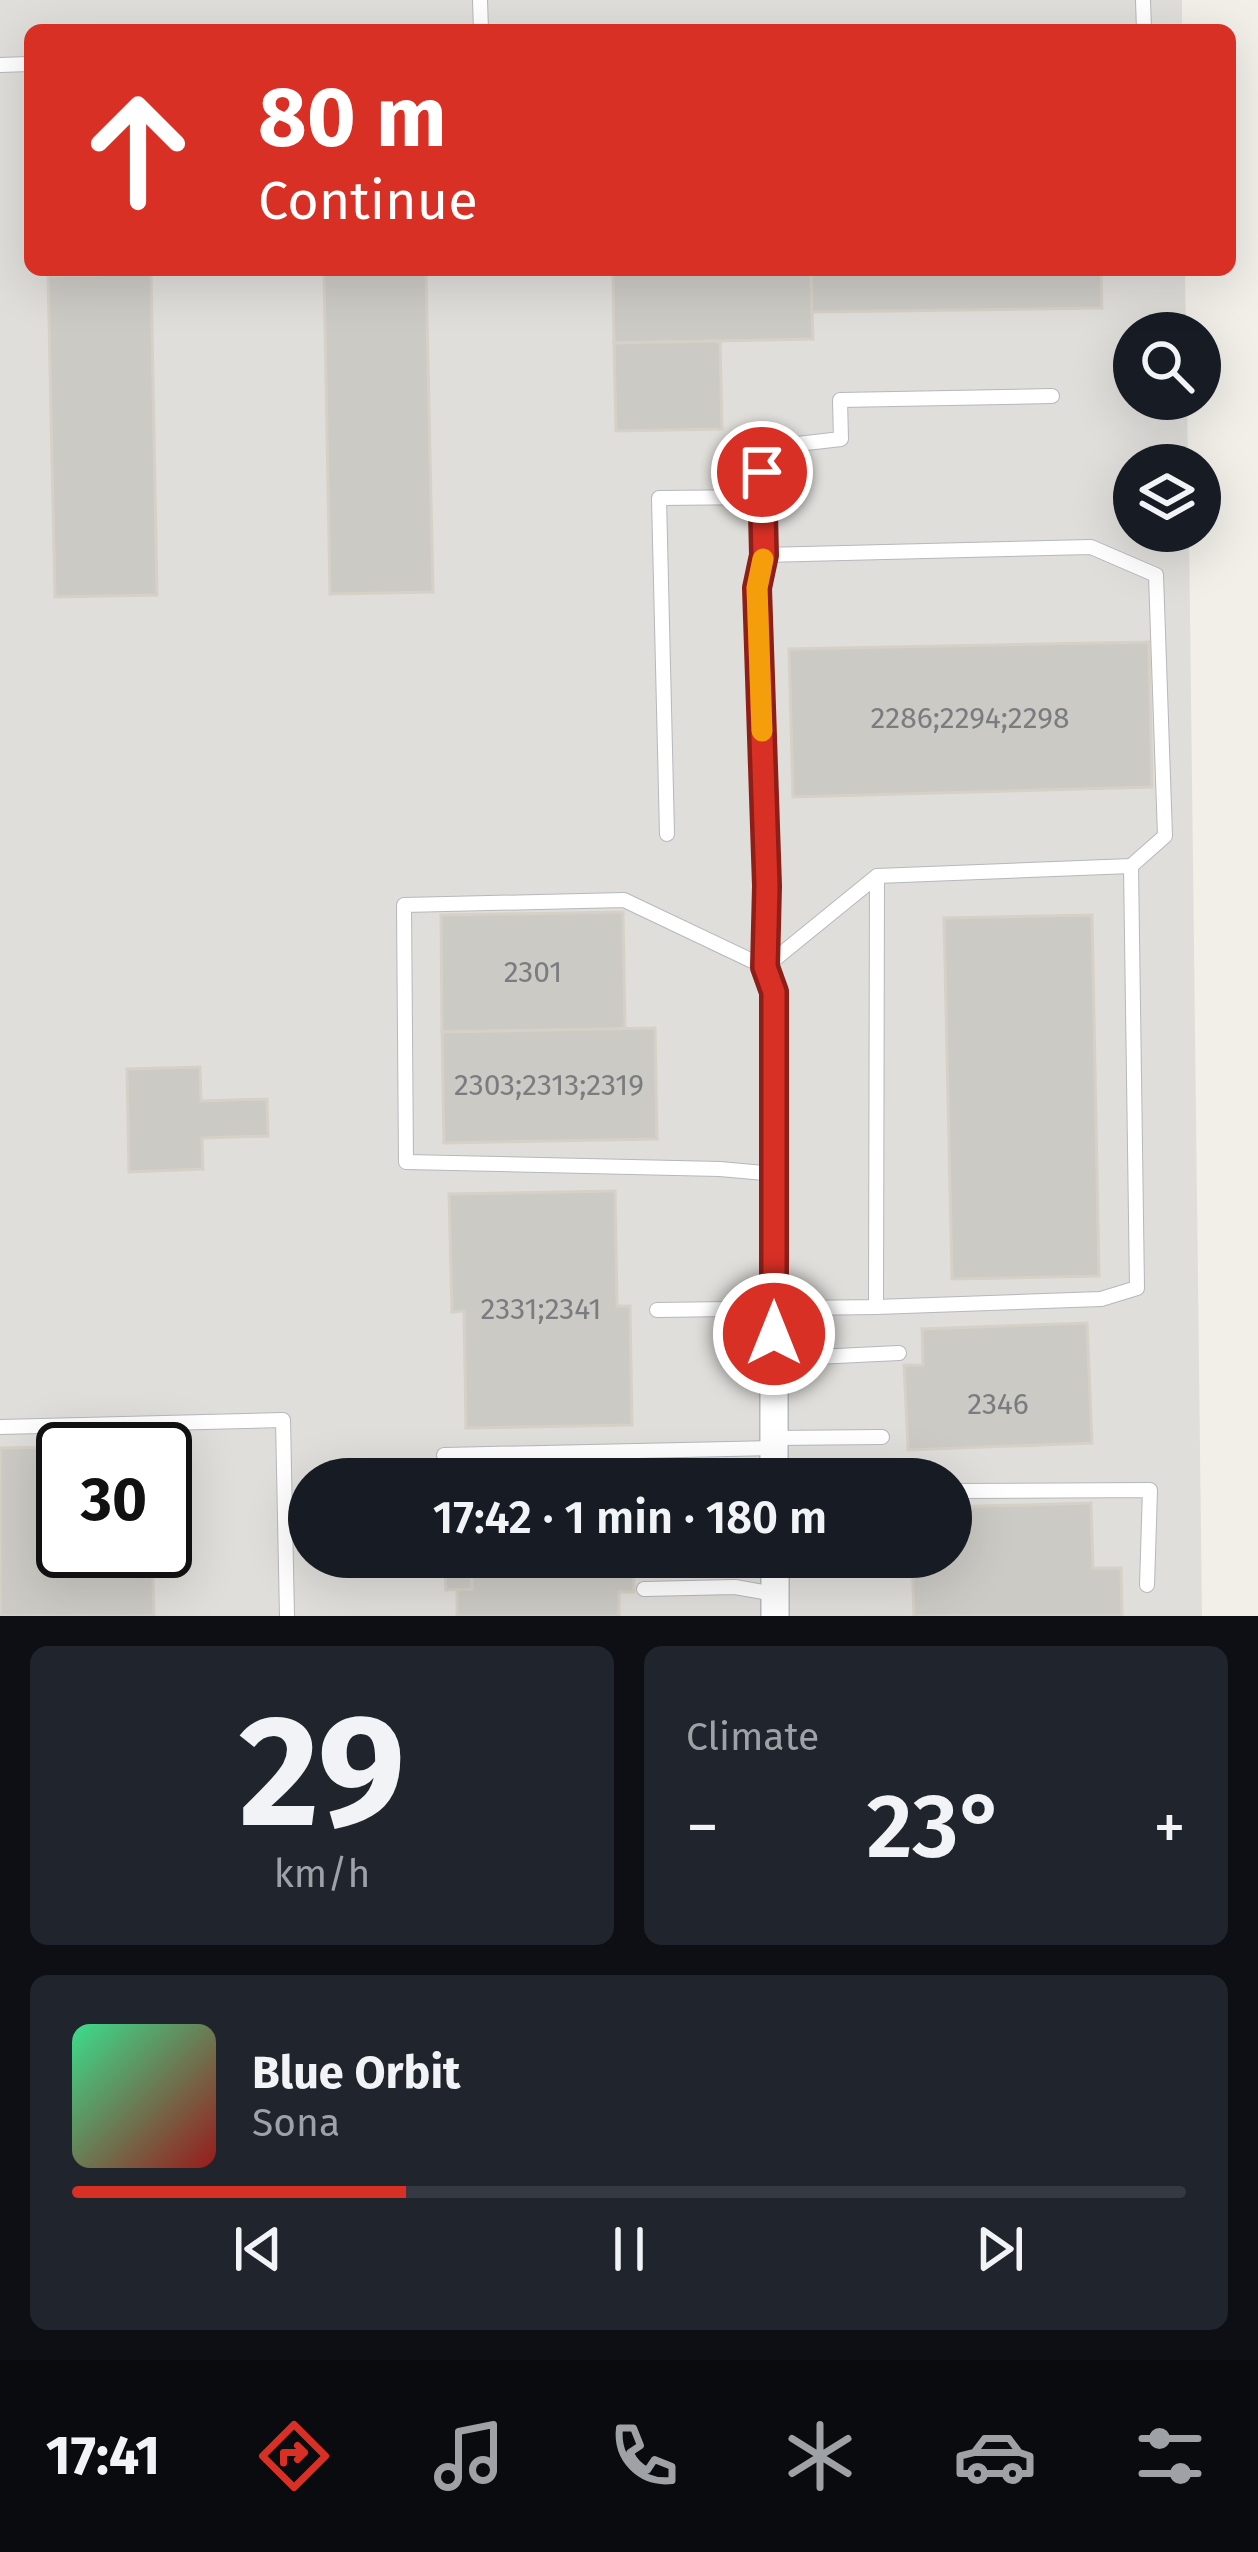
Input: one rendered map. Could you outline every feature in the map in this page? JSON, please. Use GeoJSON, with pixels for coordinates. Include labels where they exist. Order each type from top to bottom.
{"type":"FeatureCollection","features":[{"type":"Feature","properties":{"kind":"street"},"geometry":{"type":"LineString","coordinates":[[765,967],[774,992],[774,1458]]}},
{"type":"Feature","properties":{"kind":"lane"},"geometry":{"type":"LineString","coordinates":[[765,967],[767,886],[757,588],[764,555],[763,448],[841,439],[840,400],[1052,396]]}},
{"type":"Feature","properties":{"kind":"lane"},"geometry":{"type":"LineString","coordinates":[[667,834],[659,499],[761,497]]}},
{"type":"Feature","properties":{"kind":"lane"},"geometry":{"type":"LineString","coordinates":[[764,555],[1091,547],[1156,575],[1165,836],[1131,866],[877,876],[765,967]]}},
{"type":"Feature","properties":{"kind":"lane"},"geometry":{"type":"LineString","coordinates":[[657,1310],[1101,1299],[1137,1288],[1131,866]]}},
{"type":"Feature","properties":{"kind":"lane"},"geometry":{"type":"LineString","coordinates":[[876,1307],[877,876]]}},
{"type":"Feature","properties":{"kind":"lane"},"geometry":{"type":"LineString","coordinates":[[765,967],[624,900],[404,905],[406,1162],[774,1174]]}},
{"type":"Feature","properties":{"kind":"lane"},"geometry":{"type":"LineString","coordinates":[[774,1359],[899,1353]]}},
{"type":"Feature","properties":{"kind":"lane"},"geometry":{"type":"LineString","coordinates":[[0,1426],[284,1420],[287,1616]]}},
{"type":"Feature","properties":{"kind":"lane"},"geometry":{"type":"LineString","coordinates":[[444,1455],[882,1437]]}},
{"type":"Feature","properties":{"kind":"lane"},"geometry":{"type":"LineString","coordinates":[[972,1492],[1150,1490],[1147,1585]]}},
{"type":"Feature","properties":{"kind":"lane"},"geometry":{"type":"LineString","coordinates":[[644,1589],[735,1587],[775,1605]]}},
{"type":"Feature","properties":{"kind":"shaded area"},"geometry":{"type":"Polygon","coordinates":[[[0,0],[1182,0],[1182,24],[24,24],[24,276],[1185,276],[1186,312],[1113,312],[1113,420],[1187,420],[1188,444],[1113,444],[1113,552],[1189,552],[1202,1616],[0,1616],[0,0]]]}},
{"type":"Feature","properties":{"kind":"building"},"geometry":{"type":"Polygon","coordinates":[[[48,276],[151,276],[157,595],[55,597],[48,276]]]}},
{"type":"Feature","properties":{"kind":"building"},"geometry":{"type":"Polygon","coordinates":[[[324,276],[426,276],[433,592],[330,594],[324,276]]]}},
{"type":"Feature","properties":{"kind":"building"},"geometry":{"type":"Polygon","coordinates":[[[613,276],[811,276],[813,339],[614,343],[613,276]]]}},
{"type":"Feature","properties":{"kind":"building"},"geometry":{"type":"Polygon","coordinates":[[[811,276],[1101,276],[1102,308],[812,312],[811,276]]]}},
{"type":"Feature","properties":{"kind":"building"},"geometry":{"type":"Polygon","coordinates":[[[720,341],[722,429],[616,431],[614,343],[720,341]]]}},
{"type":"Feature","properties":{"kind":"building"},"geometry":{"type":"Polygon","coordinates":[[[1149,642],[1152,787],[793,797],[789,649],[1149,642]]]}},
{"type":"Feature","properties":{"kind":"building"},"geometry":{"type":"Polygon","coordinates":[[[623,912],[625,1029],[442,1032],[441,915],[623,912]]]}},
{"type":"Feature","properties":{"kind":"building"},"geometry":{"type":"Polygon","coordinates":[[[1092,915],[1099,1276],[952,1279],[944,918],[1092,915]]]}},
{"type":"Feature","properties":{"kind":"building"},"geometry":{"type":"Polygon","coordinates":[[[655,1028],[657,1139],[444,1143],[442,1032],[655,1028]]]}},
{"type":"Feature","properties":{"kind":"building"},"geometry":{"type":"Polygon","coordinates":[[[200,1067],[201,1101],[267,1099],[268,1136],[202,1138],[203,1169],[129,1172],[127,1069],[200,1067]]]}},
{"type":"Feature","properties":{"kind":"building"},"geometry":{"type":"Polygon","coordinates":[[[615,1191],[617,1306],[630,1306],[632,1425],[466,1428],[464,1311],[452,1312],[449,1194],[615,1191]]]}},
{"type":"Feature","properties":{"kind":"building"},"geometry":{"type":"Polygon","coordinates":[[[1087,1323],[1092,1443],[908,1450],[904,1365],[923,1365],[922,1329],[1087,1323]]]}},
{"type":"Feature","properties":{"kind":"building"},"geometry":{"type":"Polygon","coordinates":[[[36,1447],[36,1578],[153,1578],[154,1616],[0,1616],[0,1448],[36,1447]]]}},
{"type":"Feature","properties":{"kind":"building"},"geometry":{"type":"Polygon","coordinates":[[[1091,1503],[1093,1568],[1121,1568],[1122,1616],[914,1616],[913,1578],[972,1578],[972,1506],[1091,1503]]]}},
{"type":"Feature","properties":{"kind":"building"},"geometry":{"type":"Polygon","coordinates":[[[445,1578],[471,1578],[472,1589],[446,1590],[445,1578]]]}},
{"type":"Feature","properties":{"kind":"building"},"geometry":{"type":"Polygon","coordinates":[[[472,1578],[634,1578],[634,1592],[619,1592],[619,1616],[457,1616],[457,1590],[472,1589],[472,1578]]]}},
{"type":"Feature","properties":{"kind":"slow traffic"},"geometry":{"type":"LineString","coordinates":[[762,731],[757,588],[763,559]]}},
{"type":"Feature","properties":{"kind":"route"},"geometry":{"type":"LineString","coordinates":[[762,472],[764,555],[757,588],[767,886],[765,967],[774,992],[774,1334]]}}]}
